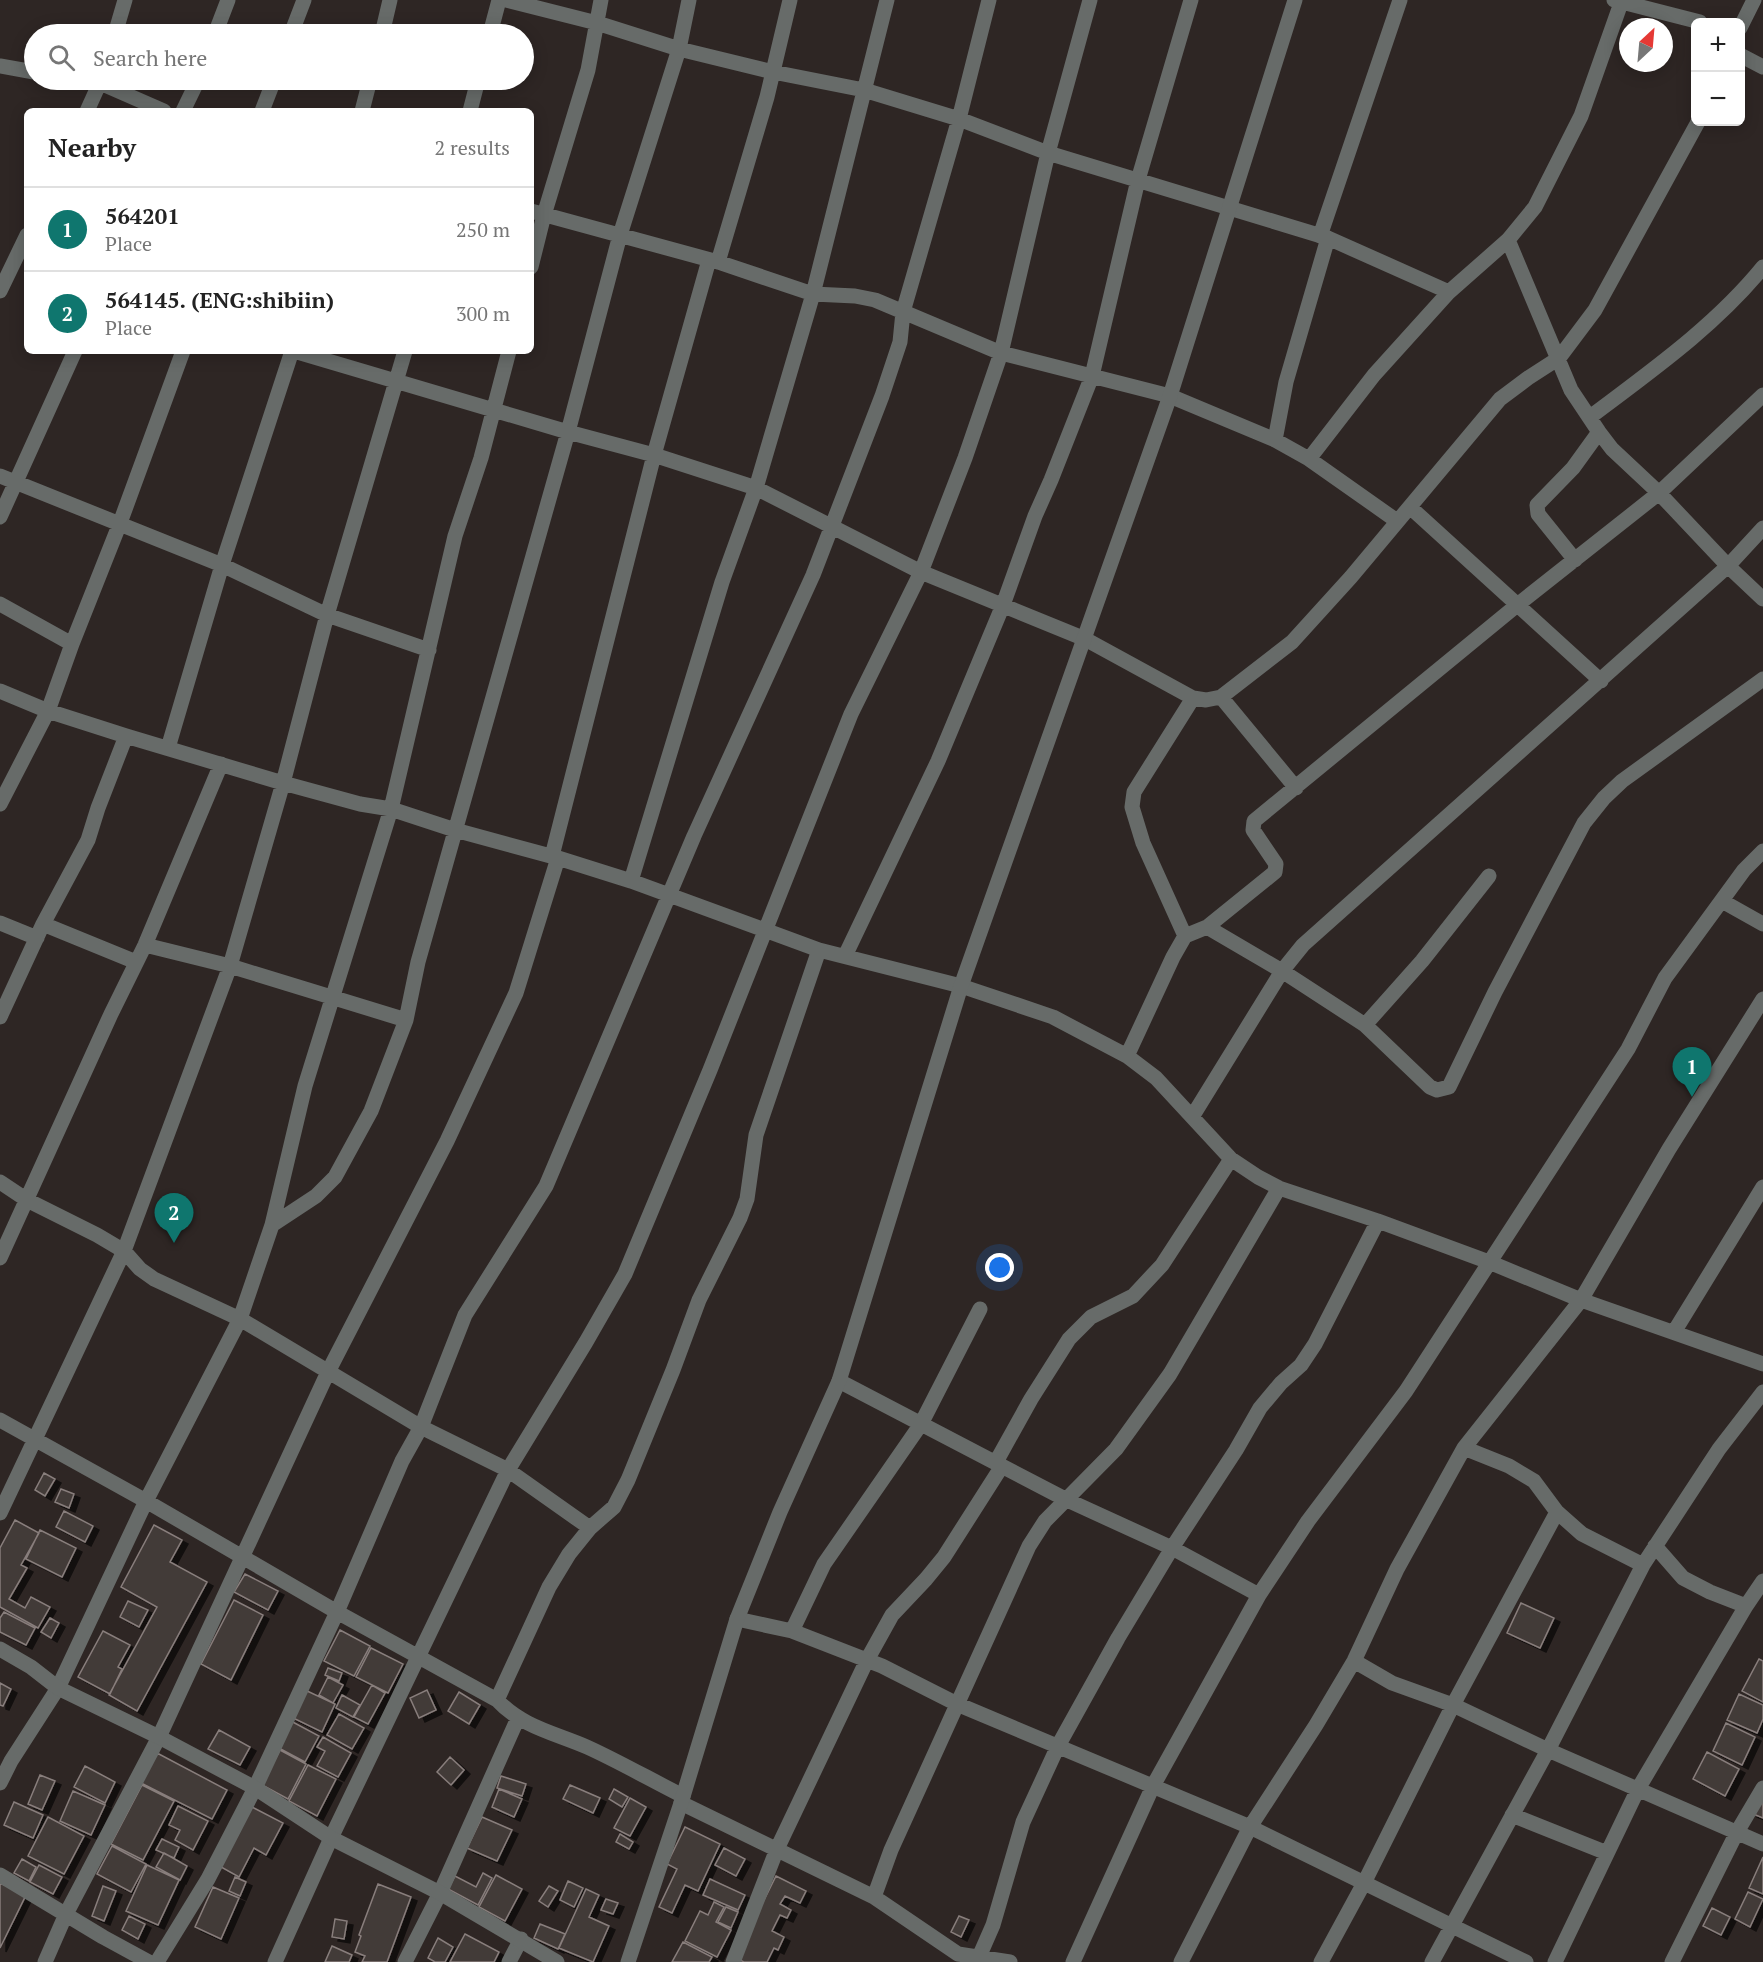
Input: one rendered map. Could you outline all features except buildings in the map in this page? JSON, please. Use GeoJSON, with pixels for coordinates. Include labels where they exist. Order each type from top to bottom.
{"type":"FeatureCollection","features":[{"type":"Feature","properties":{"kind":"street"},"geometry":{"type":"LineString","coordinates":[[118,24],[125,0]]}},
{"type":"Feature","properties":{"kind":"street"},"geometry":{"type":"LineString","coordinates":[[219,24],[228,0]]}},
{"type":"Feature","properties":{"kind":"street"},"geometry":{"type":"LineString","coordinates":[[295,24],[304,0]]}},
{"type":"Feature","properties":{"kind":"street"},"geometry":{"type":"LineString","coordinates":[[384,24],[390,0]]}},
{"type":"Feature","properties":{"kind":"street"},"geometry":{"type":"LineString","coordinates":[[493,24],[499,0]]}},
{"type":"Feature","properties":{"kind":"street"},"geometry":{"type":"LineString","coordinates":[[506,0],[597,23],[679,49],[773,72],[864,90],[959,119],[1048,153],[1324,237],[1449,292]]}},
{"type":"Feature","properties":{"kind":"street"},"geometry":{"type":"LineString","coordinates":[[534,244],[538,213],[588,70],[601,0]]}},
{"type":"Feature","properties":{"kind":"street"},"geometry":{"type":"LineString","coordinates":[[272,1225],[316,1196],[335,1177],[371,1110],[406,1020],[418,962],[568,432],[620,235],[679,49],[690,0]]}},
{"type":"Feature","properties":{"kind":"street"},"geometry":{"type":"LineString","coordinates":[[45,1962],[66,1914],[159,1737],[328,1372],[447,1141],[516,993],[555,857],[654,455],[773,72],[790,0]]}},
{"type":"Feature","properties":{"kind":"street"},"geometry":{"type":"LineString","coordinates":[[631,881],[722,582],[756,488],[813,294],[887,0]]}},
{"type":"Feature","properties":{"kind":"street"},"geometry":{"type":"LineString","coordinates":[[157,1962],[208,1879],[255,1788],[337,1612],[402,1461],[421,1427],[465,1315],[546,1186],[750,709],[802,599],[882,396],[900,342],[903,312],[959,119],[989,0]]}},
{"type":"Feature","properties":{"kind":"street"},"geometry":{"type":"LineString","coordinates":[[275,1962],[331,1838],[508,1470],[625,1274],[710,1070],[851,714],[921,572],[965,458],[1001,353],[1048,153],[1090,0]]}},
{"type":"Feature","properties":{"kind":"street"},"geometry":{"type":"LineString","coordinates":[[845,956],[939,761],[1092,376],[1138,180],[1191,0]]}},
{"type":"Feature","properties":{"kind":"street"},"geometry":{"type":"LineString","coordinates":[[628,1962],[682,1799],[737,1619],[780,1512],[839,1381],[961,986],[1170,396],[1295,0]]}},
{"type":"Feature","properties":{"kind":"street"},"geometry":{"type":"LineString","coordinates":[[1275,440],[1286,382],[1324,237],[1400,0]]}},
{"type":"Feature","properties":{"kind":"street"},"geometry":{"type":"LineString","coordinates":[[1745,18],[1754,0]]}},
{"type":"Feature","properties":{"kind":"street"},"geometry":{"type":"LineString","coordinates":[[1310,459],[1374,375],[1449,292],[1508,240],[1535,207],[1581,116],[1626,2],[1691,20]]}},
{"type":"Feature","properties":{"kind":"street"},"geometry":{"type":"LineString","coordinates":[[1745,58],[1763,67]]}},
{"type":"Feature","properties":{"kind":"street"},"geometry":{"type":"LineString","coordinates":[[0,66],[24,70]]}},
{"type":"Feature","properties":{"kind":"street"},"geometry":{"type":"LineString","coordinates":[[88,108],[97,90]]}},
{"type":"Feature","properties":{"kind":"street"},"geometry":{"type":"LineString","coordinates":[[120,90],[158,108]]}},
{"type":"Feature","properties":{"kind":"street"},"geometry":{"type":"LineString","coordinates":[[184,108],[193,90]]}},
{"type":"Feature","properties":{"kind":"street"},"geometry":{"type":"LineString","coordinates":[[263,108],[270,90]]}},
{"type":"Feature","properties":{"kind":"street"},"geometry":{"type":"LineString","coordinates":[[363,108],[367,90]]}},
{"type":"Feature","properties":{"kind":"street"},"geometry":{"type":"LineString","coordinates":[[471,108],[475,90]]}},
{"type":"Feature","properties":{"kind":"street"},"geometry":{"type":"LineString","coordinates":[[303,354],[654,455],[756,488],[921,572],[1085,639],[1193,698],[1206,700],[1221,697],[1292,642],[1351,577],[1500,399],[1559,358],[1595,310],[1696,126]]}},
{"type":"Feature","properties":{"kind":"street"},"geometry":{"type":"LineString","coordinates":[[538,213],[713,261],[813,294],[855,296],[875,300],[1001,353],[1170,396],[1275,440],[1310,459],[1396,521]]}},
{"type":"Feature","properties":{"kind":"street"},"geometry":{"type":"LineString","coordinates":[[1508,240],[1571,390],[1599,432],[1612,448],[1763,599]]}},
{"type":"Feature","properties":{"kind":"street"},"geometry":{"type":"LineString","coordinates":[[0,291],[21,262]]}},
{"type":"Feature","properties":{"kind":"street"},"geometry":{"type":"LineString","coordinates":[[1590,417],[1675,352],[1743,291],[1763,267]]}},
{"type":"Feature","properties":{"kind":"street"},"geometry":{"type":"LineString","coordinates":[[0,517],[74,354]]}},
{"type":"Feature","properties":{"kind":"street"},"geometry":{"type":"LineString","coordinates":[[0,804],[48,711],[182,354]]}},
{"type":"Feature","properties":{"kind":"street"},"geometry":{"type":"LineString","coordinates":[[168,748],[222,565],[292,354]]}},
{"type":"Feature","properties":{"kind":"street"},"geometry":{"type":"LineString","coordinates":[[0,1513],[124,1251],[230,966],[283,783],[327,615],[404,354]]}},
{"type":"Feature","properties":{"kind":"street"},"geometry":{"type":"LineString","coordinates":[[0,1783],[11,1761],[58,1688],[146,1501],[240,1319],[272,1225],[305,1086],[391,810],[455,536],[481,458],[508,354]]}},
{"type":"Feature","properties":{"kind":"street"},"geometry":{"type":"LineString","coordinates":[[1127,1056],[1185,936],[1207,927],[1275,872],[1276,864],[1253,830],[1254,821],[1516,606],[1659,493],[1763,394]]}},
{"type":"Feature","properties":{"kind":"street"},"geometry":{"type":"LineString","coordinates":[[1575,560],[1538,514],[1538,505],[1573,468],[1599,432]]}},
{"type":"Feature","properties":{"kind":"street"},"geometry":{"type":"LineString","coordinates":[[0,476],[222,565],[327,615],[429,650]]}},
{"type":"Feature","properties":{"kind":"street"},"geometry":{"type":"LineString","coordinates":[[1410,508],[1601,681]]}},
{"type":"Feature","properties":{"kind":"street"},"geometry":{"type":"LineString","coordinates":[[1191,1117],[1282,970],[1304,945],[1728,566],[1763,528]]}},
{"type":"Feature","properties":{"kind":"street"},"geometry":{"type":"LineString","coordinates":[[0,604],[72,644]]}},
{"type":"Feature","properties":{"kind":"street"},"geometry":{"type":"LineString","coordinates":[[1207,927],[1282,970],[1365,1025],[1430,1087],[1443,1090],[1449,1087],[1495,992],[1584,823],[1604,798],[1622,781],[1763,679]]}},
{"type":"Feature","properties":{"kind":"street"},"geometry":{"type":"LineString","coordinates":[[0,691],[48,711],[126,736],[283,783],[391,810],[555,857],[631,881],[819,950],[961,986],[1053,1017],[1127,1056],[1156,1078],[1231,1159],[1279,1188],[1378,1221],[1489,1262],[1581,1300],[1763,1364]]}},
{"type":"Feature","properties":{"kind":"street"},"geometry":{"type":"LineString","coordinates":[[1221,697],[1296,788]]}},
{"type":"Feature","properties":{"kind":"street"},"geometry":{"type":"LineString","coordinates":[[1185,936],[1143,843],[1132,800],[1134,792],[1193,698]]}},
{"type":"Feature","properties":{"kind":"street"},"geometry":{"type":"LineString","coordinates":[[0,1017],[43,924],[88,840],[126,736]]}},
{"type":"Feature","properties":{"kind":"street"},"geometry":{"type":"LineString","coordinates":[[0,1258],[145,945],[221,764]]}},
{"type":"Feature","properties":{"kind":"street"},"geometry":{"type":"LineString","coordinates":[[1073,1962],[1153,1786],[1259,1595],[1308,1521],[1406,1391],[1628,1049],[1665,978],[1744,870],[1763,850]]}},
{"type":"Feature","properties":{"kind":"street"},"geometry":{"type":"LineString","coordinates":[[1365,1025],[1422,961],[1489,876]]}},
{"type":"Feature","properties":{"kind":"street"},"geometry":{"type":"LineString","coordinates":[[1722,901],[1763,924]]}},
{"type":"Feature","properties":{"kind":"street"},"geometry":{"type":"LineString","coordinates":[[0,923],[37,938]]}},
{"type":"Feature","properties":{"kind":"street"},"geometry":{"type":"LineString","coordinates":[[43,924],[136,962]]}},
{"type":"Feature","properties":{"kind":"street"},"geometry":{"type":"LineString","coordinates":[[145,945],[230,966],[406,1020]]}},
{"type":"Feature","properties":{"kind":"street"},"geometry":{"type":"LineString","coordinates":[[497,1700],[549,1587],[569,1554],[590,1528],[614,1507],[628,1480],[699,1300],[740,1218],[747,1198],[756,1135],[819,950]]}},
{"type":"Feature","properties":{"kind":"street"},"geometry":{"type":"LineString","coordinates":[[1181,1962],[1250,1827],[1354,1661],[1397,1569],[1464,1448],[1581,1300],[1669,1149],[1763,999]]}},
{"type":"Feature","properties":{"kind":"street"},"geometry":{"type":"LineString","coordinates":[[733,1962],[777,1848],[867,1660],[892,1615],[944,1557],[999,1464],[1030,1399],[1069,1339],[1091,1317],[1133,1296],[1148,1280],[1178,1241],[1231,1159]]}},
{"type":"Feature","properties":{"kind":"street"},"geometry":{"type":"LineString","coordinates":[[0,1182],[27,1200],[97,1234],[124,1251],[140,1269],[154,1279],[240,1319],[421,1427],[508,1470],[590,1528]]}},
{"type":"Feature","properties":{"kind":"street"},"geometry":{"type":"LineString","coordinates":[[1674,1332],[1763,1187]]}},
{"type":"Feature","properties":{"kind":"street"},"geometry":{"type":"LineString","coordinates":[[874,1897],[891,1850],[1029,1546],[1045,1521],[1116,1449],[1170,1374],[1279,1188]]}},
{"type":"Feature","properties":{"kind":"street"},"geometry":{"type":"LineString","coordinates":[[979,1957],[993,1924],[1023,1822],[1058,1746],[1118,1638],[1260,1408],[1281,1383],[1301,1365],[1315,1344],[1378,1221]]}},
{"type":"Feature","properties":{"kind":"street"},"geometry":{"type":"LineString","coordinates":[[792,1631],[824,1564],[921,1424],[980,1309]]}},
{"type":"Feature","properties":{"kind":"street"},"geometry":{"type":"LineString","coordinates":[[839,1381],[1065,1499],[1172,1548],[1259,1595]]}},
{"type":"Feature","properties":{"kind":"street"},"geometry":{"type":"LineString","coordinates":[[1432,1962],[1548,1750],[1643,1565],[1719,1449],[1763,1392]]}},
{"type":"Feature","properties":{"kind":"street"},"geometry":{"type":"LineString","coordinates":[[0,1419],[337,1612],[497,1700],[518,1718],[585,1747],[874,1897],[956,1958],[979,1957],[1010,1962]]}},
{"type":"Feature","properties":{"kind":"street"},"geometry":{"type":"LineString","coordinates":[[1464,1448],[1509,1466],[1534,1481],[1557,1512],[1582,1534],[1643,1565]]}},
{"type":"Feature","properties":{"kind":"street"},"geometry":{"type":"LineString","coordinates":[[1321,1962],[1364,1883],[1453,1705],[1557,1512]]}},
{"type":"Feature","properties":{"kind":"street"},"geometry":{"type":"LineString","coordinates":[[1655,1546],[1683,1578],[1702,1589],[1754,1602]]}},
{"type":"Feature","properties":{"kind":"street"},"geometry":{"type":"LineString","coordinates":[[1555,1962],[1638,1789],[1754,1602],[1763,1581]]}},
{"type":"Feature","properties":{"kind":"street"},"geometry":{"type":"LineString","coordinates":[[737,1619],[792,1631],[867,1660],[957,1704],[1250,1827],[1526,1962]]}},
{"type":"Feature","properties":{"kind":"street"},"geometry":{"type":"LineString","coordinates":[[0,1649],[31,1667],[58,1688],[159,1737],[255,1788],[331,1838],[440,1893],[557,1962]]}},
{"type":"Feature","properties":{"kind":"street"},"geometry":{"type":"LineString","coordinates":[[1354,1661],[1392,1683],[1453,1705],[1548,1750],[1763,1844]]}},
{"type":"Feature","properties":{"kind":"street"},"geometry":{"type":"LineString","coordinates":[[405,1962],[440,1893],[518,1718]]}},
{"type":"Feature","properties":{"kind":"street"},"geometry":{"type":"LineString","coordinates":[[1672,1962],[1737,1832],[1763,1788]]}},
{"type":"Feature","properties":{"kind":"street"},"geometry":{"type":"LineString","coordinates":[[1512,1815],[1607,1854]]}},
{"type":"Feature","properties":{"kind":"street"},"geometry":{"type":"LineString","coordinates":[[0,1875],[149,1962]]}},
{"type":"Feature","properties":{"kind":"street"},"geometry":{"type":"LineString","coordinates":[[509,1962],[521,1939]]}},
{"type":"Feature","properties":{"kind":"place","name":"564201"},"geometry":{"type":"Point","coordinates":[1692,1097]}},
{"type":"Feature","properties":{"kind":"place","name":"564145. (ENG:shibiin)"},"geometry":{"type":"Point","coordinates":[174,1243]}}]}
